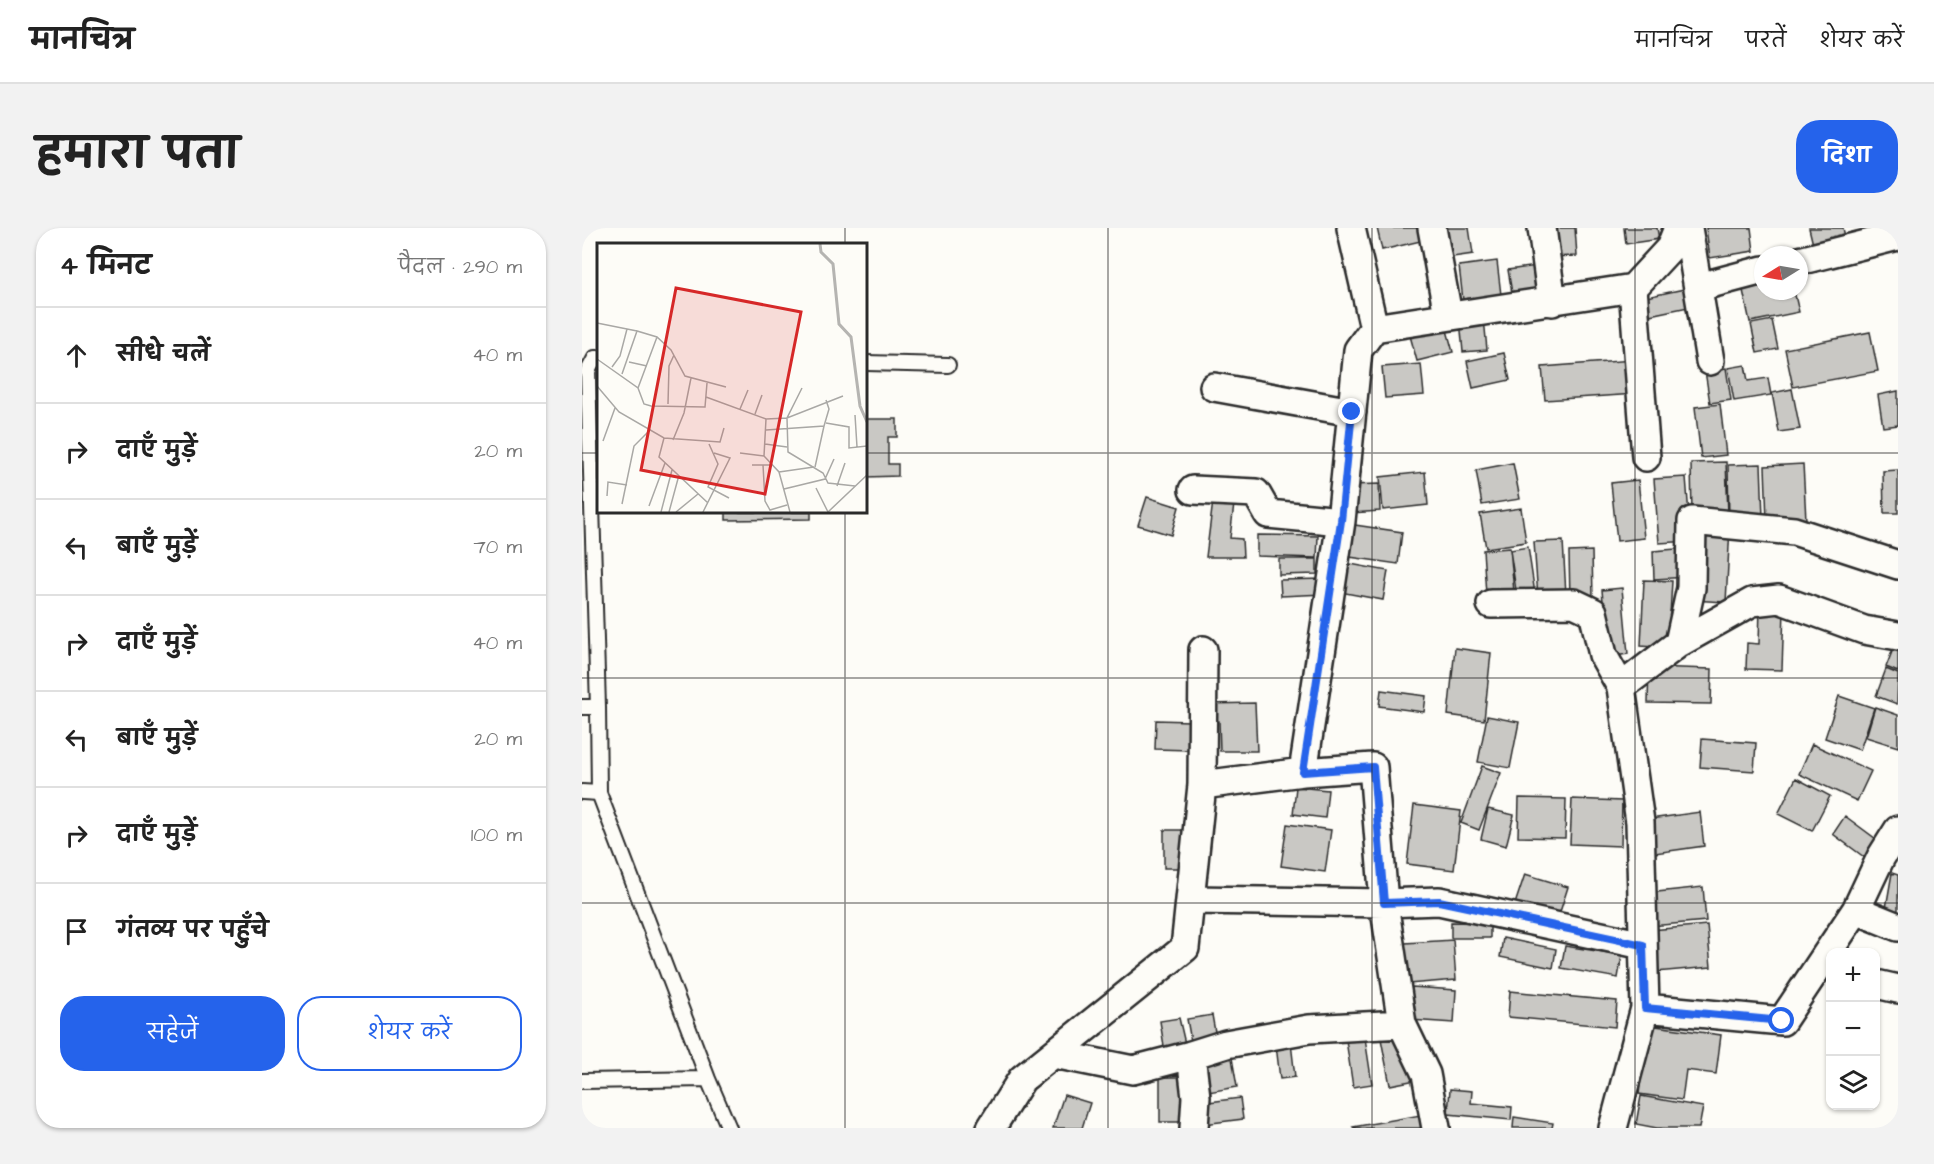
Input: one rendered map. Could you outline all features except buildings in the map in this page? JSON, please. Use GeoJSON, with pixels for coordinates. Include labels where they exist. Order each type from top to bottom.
{"type":"FeatureCollection","features":[{"type":"Feature","properties":{"kind":"street"},"geometry":{"type":"LineString","coordinates":[[1352,228],[1374,328]]}},
{"type":"Feature","properties":{"kind":"street"},"geometry":{"type":"LineString","coordinates":[[1432,228],[1448,315]]}},
{"type":"Feature","properties":{"kind":"street"},"geometry":{"type":"LineString","coordinates":[[1542,228],[1552,302]]}},
{"type":"Feature","properties":{"kind":"street"},"geometry":{"type":"LineString","coordinates":[[1303,772],[1341,521],[1358,350],[1374,328],[1633,288],[1670,248],[1678,228]]}},
{"type":"Feature","properties":{"kind":"street"},"geometry":{"type":"LineString","coordinates":[[1688,228],[1710,361]]}},
{"type":"Feature","properties":{"kind":"street"},"geometry":{"type":"LineString","coordinates":[[1808,259],[1898,236]]}},
{"type":"Feature","properties":{"kind":"street"},"geometry":{"type":"LineString","coordinates":[[1699,287],[1754,272]]}},
{"type":"Feature","properties":{"kind":"street"},"geometry":{"type":"LineString","coordinates":[[1633,288],[1646,457]]}},
{"type":"Feature","properties":{"kind":"street"},"geometry":{"type":"LineString","coordinates":[[1214,387],[1352,412]]}},
{"type":"Feature","properties":{"kind":"street"},"geometry":{"type":"LineString","coordinates":[[1193,490],[1256,493],[1268,514],[1341,521]]}},
{"type":"Feature","properties":{"kind":"street"},"geometry":{"type":"LineString","coordinates":[[1679,643],[1691,588],[1692,521],[1794,531],[1898,565]]}},
{"type":"Feature","properties":{"kind":"street"},"geometry":{"type":"LineString","coordinates":[[1621,687],[1679,643],[1752,602],[1779,599],[1864,630],[1898,636]]}},
{"type":"Feature","properties":{"kind":"street"},"geometry":{"type":"LineString","coordinates":[[1491,604],[1574,603],[1593,612],[1603,655],[1621,687],[1640,822],[1645,1008],[1617,1126]]}},
{"type":"Feature","properties":{"kind":"street"},"geometry":{"type":"LineString","coordinates":[[991,1128],[1022,1079],[1185,948],[1202,785],[1203,650]]}},
{"type":"Feature","properties":{"kind":"street"},"geometry":{"type":"LineString","coordinates":[[1202,785],[1303,772],[1373,767],[1384,903],[1402,1024],[1426,1074],[1436,1128]]}},
{"type":"Feature","properties":{"kind":"street"},"geometry":{"type":"LineString","coordinates":[[1645,1008],[1782,1021],[1823,972],[1856,910],[1890,858],[1898,830]]}},
{"type":"Feature","properties":{"kind":"street"},"geometry":{"type":"LineString","coordinates":[[1191,900],[1384,903],[1439,901],[1643,945]]}},
{"type":"Feature","properties":{"kind":"street"},"geometry":{"type":"LineString","coordinates":[[1856,910],[1898,927]]}},
{"type":"Feature","properties":{"kind":"street"},"geometry":{"type":"LineString","coordinates":[[1880,985],[1898,988]]}},
{"type":"Feature","properties":{"kind":"street"},"geometry":{"type":"LineString","coordinates":[[1054,1054],[1133,1070],[1191,1056],[1226,1044],[1309,1029],[1402,1024]]}},
{"type":"Feature","properties":{"kind":"street"},"geometry":{"type":"LineString","coordinates":[[1191,1056],[1196,1097],[1194,1128]]}},
{"type":"Feature","properties":{"kind":"lane"},"geometry":{"type":"LineString","coordinates":[[597,358],[588,371],[598,707],[598,792],[729,1128]]}},
{"type":"Feature","properties":{"kind":"lane"},"geometry":{"type":"LineString","coordinates":[[867,363],[948,365]]}},
{"type":"Feature","properties":{"kind":"lane"},"geometry":{"type":"LineString","coordinates":[[582,707],[598,707]]}},
{"type":"Feature","properties":{"kind":"lane"},"geometry":{"type":"LineString","coordinates":[[582,792],[598,792]]}},
{"type":"Feature","properties":{"kind":"lane"},"geometry":{"type":"LineString","coordinates":[[582,1081],[708,1079]]}},
{"type":"Feature","properties":{"kind":"route"},"geometry":{"type":"LineString","coordinates":[[1352,412],[1341,521],[1303,772],[1373,767],[1384,903],[1439,901],[1643,945],[1645,1008],[1782,1021]]}}]}
